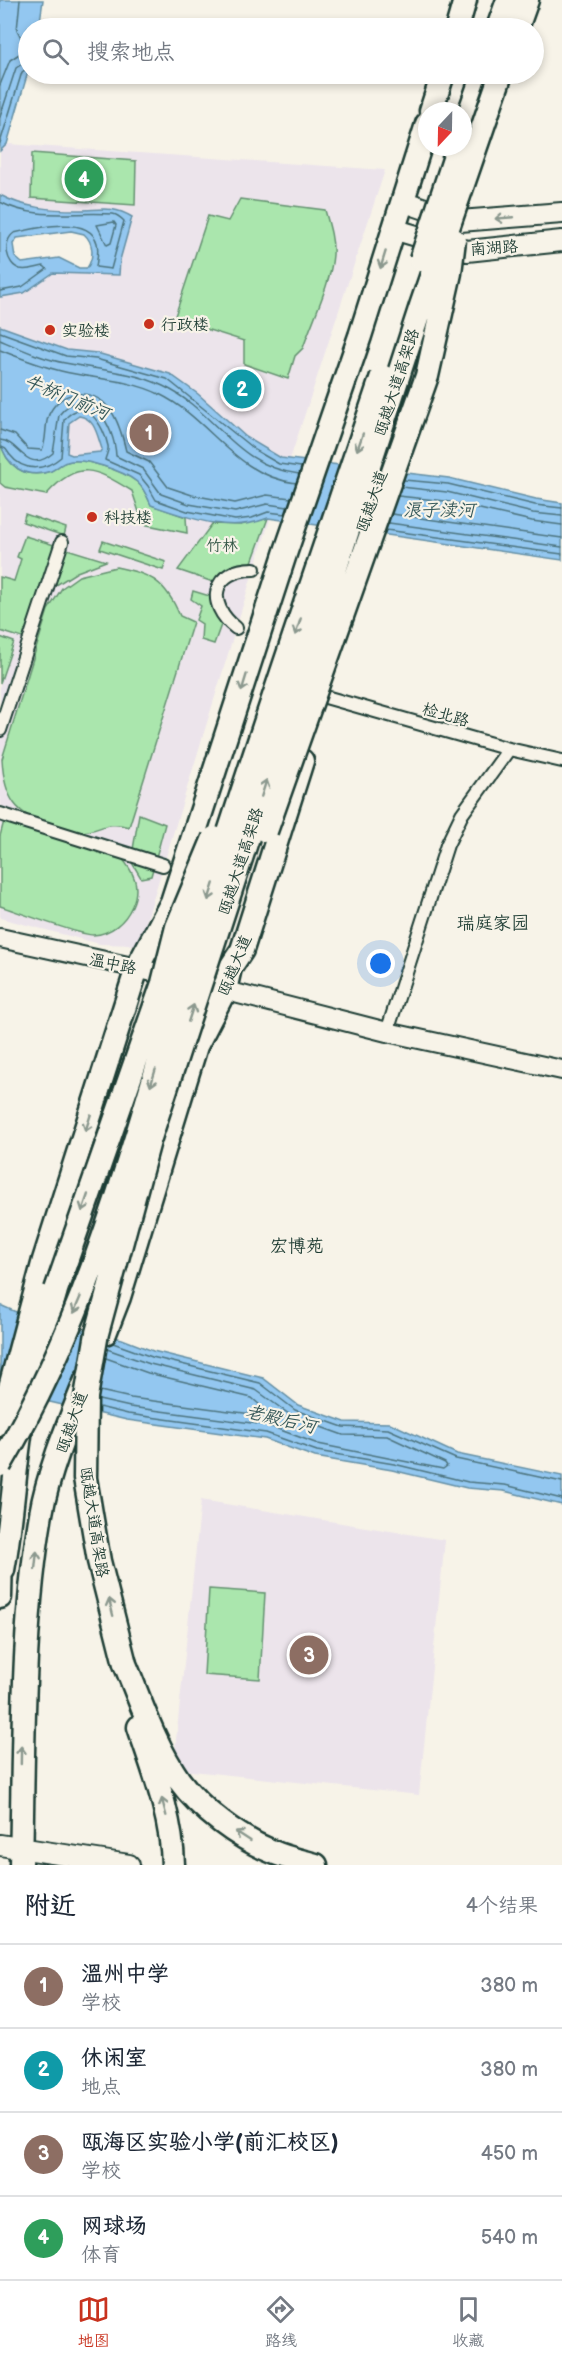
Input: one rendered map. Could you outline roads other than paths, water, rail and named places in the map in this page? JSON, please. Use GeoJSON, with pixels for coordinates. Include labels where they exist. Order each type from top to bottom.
{"type":"FeatureCollection","features":[{"type":"Feature","properties":{"kind":"highway"},"geometry":{"type":"LineString","coordinates":[[460,18],[465,0]]}},
{"type":"Feature","properties":{"kind":"highway"},"geometry":{"type":"LineString","coordinates":[[502,18],[508,0]]}},
{"type":"Feature","properties":{"kind":"highway"},"geometry":{"type":"LineString","coordinates":[[521,18],[527,0]]}},
{"type":"Feature","properties":{"kind":"highway"},"geometry":{"type":"LineString","coordinates":[[526,18],[532,0]]}},
{"type":"Feature","properties":{"kind":"highway"},"geometry":{"type":"LineString","coordinates":[[434,102],[440,84]]}},
{"type":"Feature","properties":{"kind":"highway"},"geometry":{"type":"LineString","coordinates":[[472,105],[479,84]]}},
{"type":"Feature","properties":{"kind":"highway","name":"瓯越大道高架路"},"geometry":{"type":"LineString","coordinates":[[125,1664],[99,1561],[85,1478],[86,1397],[97,1333],[153,1130],[460,191],[497,84]]}},
{"type":"Feature","properties":{"kind":"highway","name":"瓯越大道"},"geometry":{"type":"LineString","coordinates":[[14,1853],[23,1672],[40,1524],[70,1419],[119,1297],[196,1046],[242,950],[322,696],[336,605],[386,458],[451,246],[505,84]]}},
{"type":"Feature","properties":{"kind":"highway"},"geometry":{"type":"LineString","coordinates":[[0,1425],[44,1260],[137,968],[172,902],[322,443],[360,336],[418,152]]}},
{"type":"Feature","properties":{"kind":"highway","name":"瓯越大道高架路"},"geometry":{"type":"LineString","coordinates":[[0,1465],[25,1424],[98,1250],[269,716],[455,156]]}},
{"type":"Feature","properties":{"kind":"highway"},"geometry":{"type":"LineString","coordinates":[[227,979],[250,878],[426,376],[450,273],[460,191]]}},
{"type":"Feature","properties":{"kind":"highway"},"geometry":{"type":"LineString","coordinates":[[0,1597],[12,1521],[16,1463],[25,1406],[56,1289],[163,983],[177,927],[269,716]]}},
{"type":"Feature","properties":{"kind":"highway"},"geometry":{"type":"LineString","coordinates":[[0,1545],[3,1570]]}},
{"type":"Feature","properties":{"kind":"highway"},"geometry":{"type":"LineString","coordinates":[[125,1664],[136,1719],[166,1811],[172,1845],[172,1865]]}},
{"type":"Feature","properties":{"kind":"highway"},"geometry":{"type":"LineString","coordinates":[[125,1664],[164,1752],[180,1780],[207,1809],[243,1836],[273,1852],[316,1865]]}},
{"type":"Feature","properties":{"kind":"main road","name":"南湖路"},"geometry":{"type":"LineString","coordinates":[[402,201],[460,221],[562,213]]}},
{"type":"Feature","properties":{"kind":"main road","name":"南湖路"},"geometry":{"type":"LineString","coordinates":[[393,230],[467,251],[562,241]]}},
{"type":"Feature","properties":{"kind":"main road"},"geometry":{"type":"LineString","coordinates":[[14,1853],[129,1865]]}},
{"type":"Feature","properties":{"kind":"street"},"geometry":{"type":"LineString","coordinates":[[0,730],[62,542]]}},
{"type":"Feature","properties":{"kind":"street"},"geometry":{"type":"LineString","coordinates":[[236,628],[223,618],[216,602],[218,590],[224,578],[237,569],[254,569]]}},
{"type":"Feature","properties":{"kind":"street","name":"检北路"},"geometry":{"type":"LineString","coordinates":[[322,696],[509,749],[562,761]]}},
{"type":"Feature","properties":{"kind":"street"},"geometry":{"type":"LineString","coordinates":[[387,1032],[447,845],[462,814],[509,749]]}},
{"type":"Feature","properties":{"kind":"street"},"geometry":{"type":"LineString","coordinates":[[0,814],[163,865]]}},
{"type":"Feature","properties":{"kind":"street","name":"温中路"},"geometry":{"type":"LineString","coordinates":[[0,938],[137,968],[227,979],[387,1032],[562,1070]]}},
{"type":"Feature","properties":{"kind":"water"},"geometry":{"type":"Polygon","coordinates":[[[0,0],[43,0],[40,18],[18,18],[18,84],[24,84],[7,144],[0,151],[0,0]]]}},
{"type":"Feature","properties":{"kind":"water"},"geometry":{"type":"Polygon","coordinates":[[[0,195],[19,203],[48,209],[112,210],[132,217],[120,260],[119,275],[53,273],[24,293],[0,297],[0,195]],[[71,231],[17,238],[13,244],[15,257],[22,263],[59,258],[79,268],[87,268],[92,251],[90,242],[84,234],[71,231]]]}},
{"type":"Feature","properties":{"kind":"water"},"geometry":{"type":"Polygon","coordinates":[[[0,326],[67,350],[97,353],[170,374],[198,394],[246,437],[281,458],[449,478],[562,503],[562,560],[268,518],[239,525],[195,519],[151,505],[137,482],[103,466],[74,461],[51,471],[33,474],[25,472],[18,469],[7,458],[0,441],[0,326]],[[79,416],[69,423],[67,453],[72,455],[100,452],[102,449],[95,428],[84,417],[79,416]]]}},
{"type":"Feature","properties":{"kind":"water","name":"老殿后河"},"geometry":{"type":"Polygon","coordinates":[[[0,1305],[16,1312],[122,1339],[153,1351],[263,1378],[298,1405],[345,1422],[390,1423],[457,1454],[562,1476],[562,1505],[504,1491],[467,1488],[392,1470],[315,1457],[265,1439],[127,1420],[7,1392],[0,1389],[0,1305]]]}},
{"type":"Feature","properties":{"kind":"place","name":"网球场"},"geometry":{"type":"Point","coordinates":[84,179]}},
{"type":"Feature","properties":{"kind":"place","name":"行政楼"},"geometry":{"type":"Point","coordinates":[149,324]}},
{"type":"Feature","properties":{"kind":"place","name":"实验楼"},"geometry":{"type":"Point","coordinates":[50,330]}},
{"type":"Feature","properties":{"kind":"place","name":"休闲室"},"geometry":{"type":"Point","coordinates":[242,389]}},
{"type":"Feature","properties":{"kind":"place","name":"温州中学"},"geometry":{"type":"Point","coordinates":[149,433]}},
{"type":"Feature","properties":{"kind":"place","name":"科技楼"},"geometry":{"type":"Point","coordinates":[92,517]}},
{"type":"Feature","properties":{"kind":"place","name":"瓯海区实验小学(前汇校区)"},"geometry":{"type":"Point","coordinates":[309,1655]}},
{"type":"Feature","properties":{"kind":"district","name":"瑞庭家园"},"geometry":{"type":"Point","coordinates":[493,923]}},
{"type":"Feature","properties":{"kind":"district","name":"宏博苑"},"geometry":{"type":"Point","coordinates":[297,1246]}},
{"type":"Feature","properties":{"kind":"water label","name":"牛桥门前河"},"geometry":{"type":"Point","coordinates":[67,397]}},
{"type":"Feature","properties":{"kind":"water label","name":"浪子渎河"},"geometry":{"type":"Point","coordinates":[439,510]}},
{"type":"Feature","properties":{"kind":"park label","name":"竹林"},"geometry":{"type":"Point","coordinates":[222,545]}}]}
